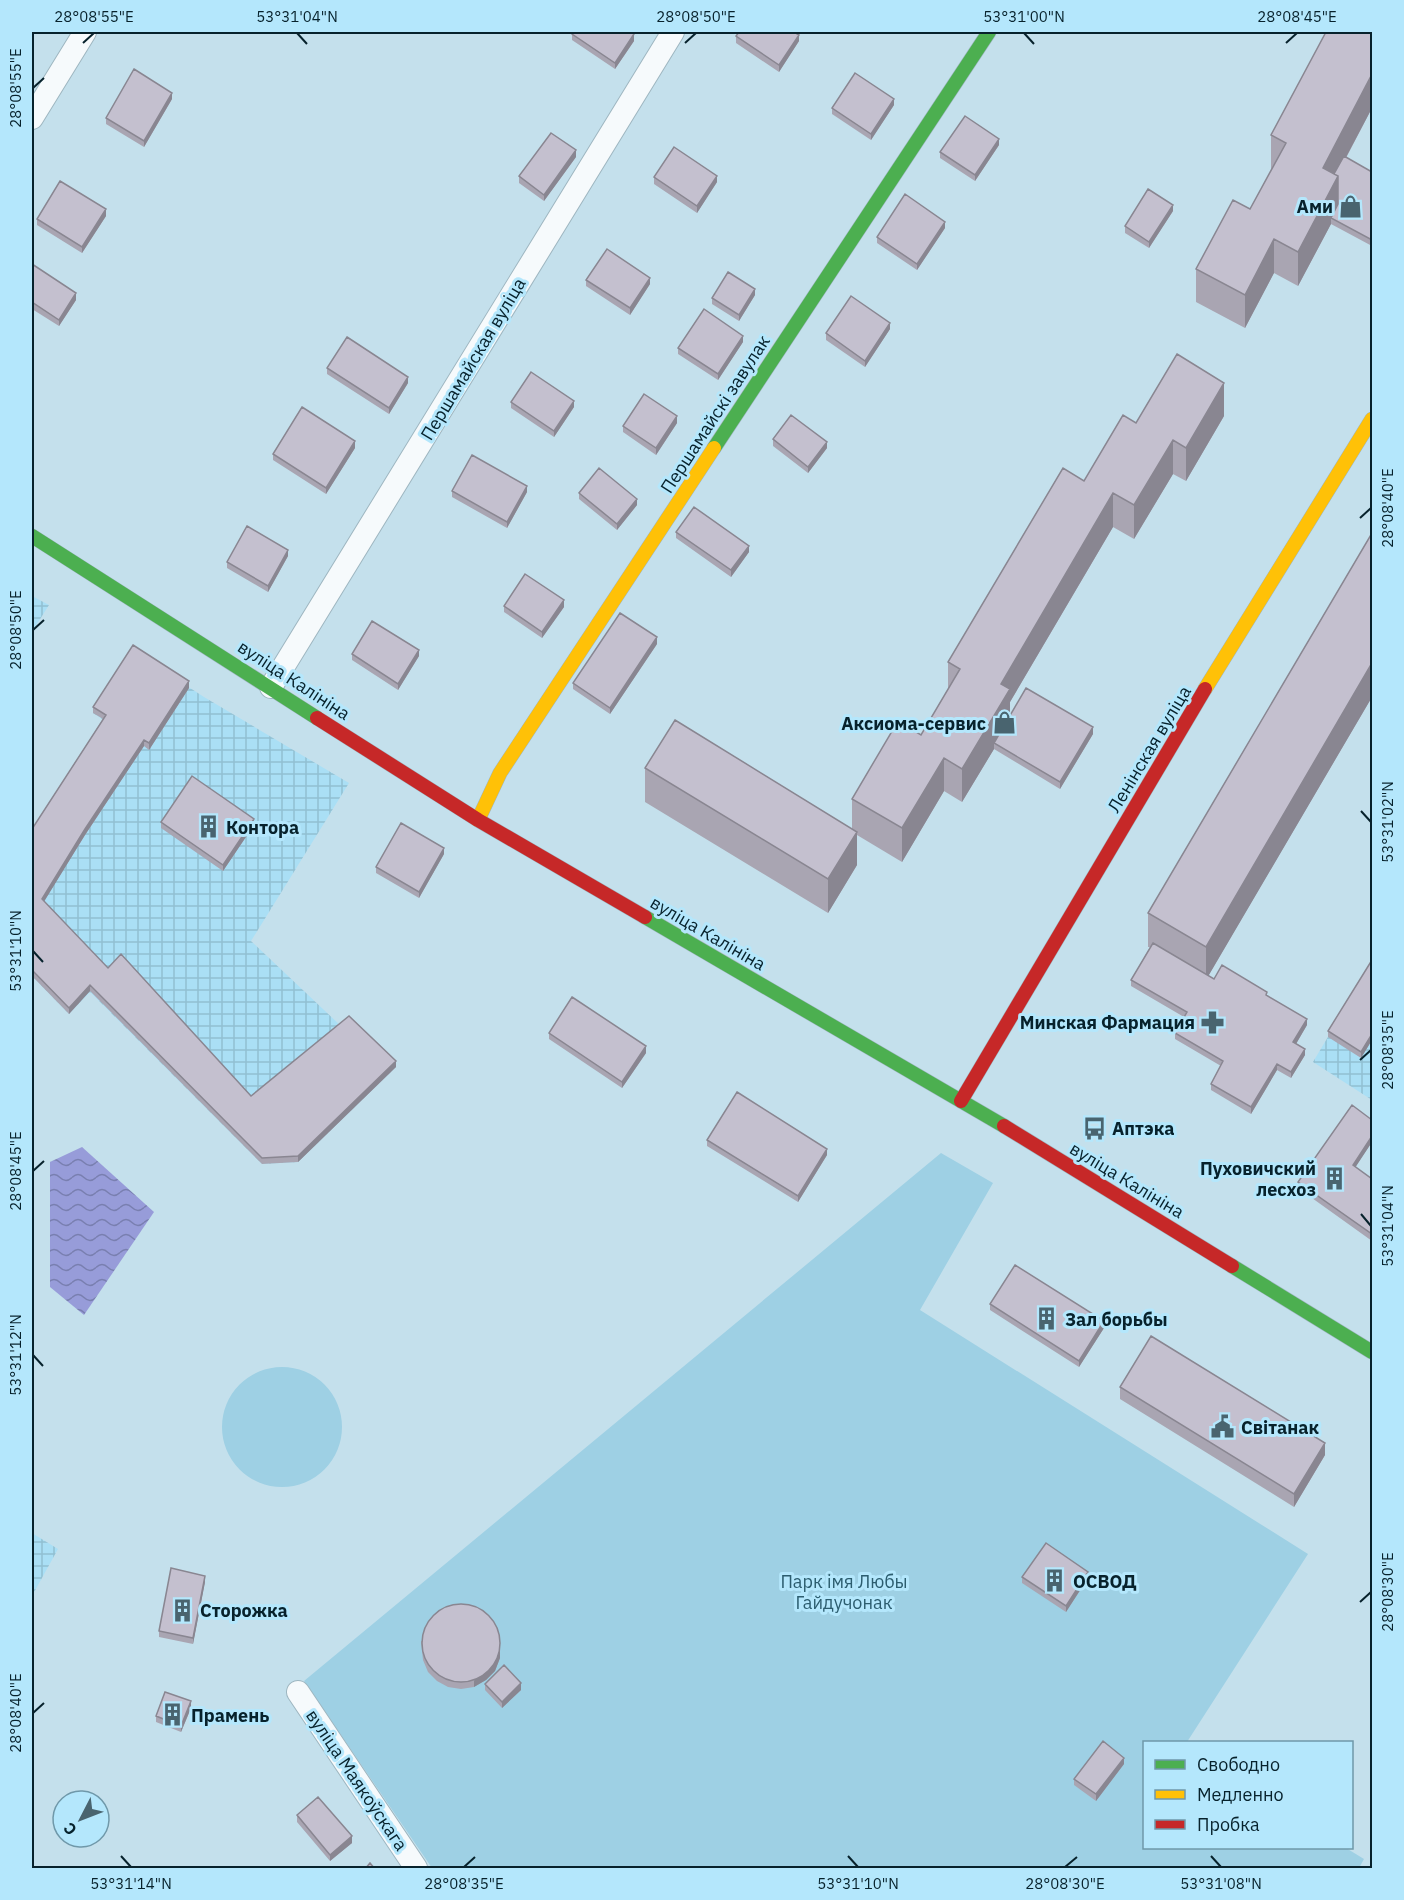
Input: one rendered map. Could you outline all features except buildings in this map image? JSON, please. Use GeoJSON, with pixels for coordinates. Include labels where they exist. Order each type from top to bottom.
{"type":"FeatureCollection","features":[{"type":"Feature","properties":{"kind":"street"},"geometry":{"type":"LineString","coordinates":[[32,118],[85,32]]}},
{"type":"Feature","properties":{"kind":"street","name":"Першамайская вуліца"},"geometry":{"type":"LineString","coordinates":[[271,687],[673,32]]}},
{"type":"Feature","properties":{"kind":"street","name":"Першамайскі завулак"},"geometry":{"type":"LineString","coordinates":[[478,819],[500,773],[989,32]]}},
{"type":"Feature","properties":{"kind":"street","name":"Ленінская вуліца"},"geometry":{"type":"LineString","coordinates":[[961,1101],[1168,750],[1372,419]]}},
{"type":"Feature","properties":{"kind":"street","name":"вуліца Калініна"},"geometry":{"type":"LineString","coordinates":[[32,536],[478,819],[961,1101],[1372,1352]]}},
{"type":"Feature","properties":{"kind":"street","name":"вуліца Маякоўскага"},"geometry":{"type":"LineString","coordinates":[[298,1692],[416,1869]]}},
{"type":"Feature","properties":{"kind":"shaded area"},"geometry":{"type":"Polygon","coordinates":[[[32,596],[49,605],[32,632],[32,596]]]}},
{"type":"Feature","properties":{"kind":"shaded area"},"geometry":{"type":"Polygon","coordinates":[[[133,651],[204,697],[349,783],[251,941],[342,1027],[349,1023],[396,1067],[298,1162],[262,1164],[90,992],[69,1014],[32,976],[32,834],[105,721],[93,713],[133,651]]]}},
{"type":"Feature","properties":{"kind":"shaded area"},"geometry":{"type":"Polygon","coordinates":[[[1372,963],[1372,1100],[1313,1062],[1372,963]]]}},
{"type":"Feature","properties":{"kind":"shaded area"},"geometry":{"type":"Polygon","coordinates":[[[32,1533],[58,1549],[32,1596],[32,1533]]]}},
{"type":"Feature","properties":{"kind":"green space","name":"Парк імя Любы Гайдучонак"},"geometry":{"type":"Polygon","coordinates":[[[941,1153],[993,1183],[920,1310],[1308,1554],[1188,1741],[1143,1741],[1143,1849],[1348,1849],[1364,1859],[1359,1868],[432,1868],[304,1681],[941,1153]]]}},
{"type":"Feature","properties":{"kind":"green space"},"geometry":{"type":"Polygon","coordinates":[[[282,1367],[305,1371],[325,1384],[338,1404],[342,1427],[338,1450],[325,1470],[305,1483],[282,1487],[259,1483],[239,1470],[226,1450],[222,1427],[226,1404],[239,1384],[259,1371],[282,1367]]]}},
{"type":"Feature","properties":{"kind":"water"},"geometry":{"type":"Polygon","coordinates":[[[82,1147],[154,1212],[84,1315],[50,1287],[50,1162],[82,1147]]]}},
{"type":"Feature","properties":{"kind":"traffic: fast"},"geometry":{"type":"LineString","coordinates":[[714,448],[989,32]]}},
{"type":"Feature","properties":{"kind":"traffic: fast"},"geometry":{"type":"LineString","coordinates":[[32,536],[317,718]]}},
{"type":"Feature","properties":{"kind":"traffic: fast"},"geometry":{"type":"LineString","coordinates":[[645,917],[1004,1126]]}},
{"type":"Feature","properties":{"kind":"traffic: fast"},"geometry":{"type":"LineString","coordinates":[[1232,1266],[1372,1352]]}},
{"type":"Feature","properties":{"kind":"traffic: slow"},"geometry":{"type":"LineString","coordinates":[[1205,689],[1372,419]]}},
{"type":"Feature","properties":{"kind":"traffic: slow"},"geometry":{"type":"LineString","coordinates":[[478,820],[500,773],[714,448]]}},
{"type":"Feature","properties":{"kind":"traffic: jam"},"geometry":{"type":"LineString","coordinates":[[961,1101],[1205,689]]}},
{"type":"Feature","properties":{"kind":"traffic: jam"},"geometry":{"type":"LineString","coordinates":[[317,718],[478,820],[645,917]]}},
{"type":"Feature","properties":{"kind":"traffic: jam"},"geometry":{"type":"LineString","coordinates":[[1004,1126],[1232,1266]]}},
{"type":"Feature","properties":{"kind":"place","name":"Ами"},"geometry":{"type":"Point","coordinates":[1351,206]}},
{"type":"Feature","properties":{"kind":"place","name":"Аксиома-сервис"},"geometry":{"type":"Point","coordinates":[1004,723]}},
{"type":"Feature","properties":{"kind":"place","name":"Контора"},"geometry":{"type":"Point","coordinates":[208,827]}},
{"type":"Feature","properties":{"kind":"place","name":"Минская Фармация"},"geometry":{"type":"Point","coordinates":[1213,1022]}},
{"type":"Feature","properties":{"kind":"place","name":"Аптэка"},"geometry":{"type":"Point","coordinates":[1094,1128]}},
{"type":"Feature","properties":{"kind":"place","name":"Пуховичский лесхоз"},"geometry":{"type":"Point","coordinates":[1334,1178]}},
{"type":"Feature","properties":{"kind":"place","name":"Зал борьбы"},"geometry":{"type":"Point","coordinates":[1047,1319]}},
{"type":"Feature","properties":{"kind":"place","name":"Світанак"},"geometry":{"type":"Point","coordinates":[1223,1427]}},
{"type":"Feature","properties":{"kind":"place","name":"ОСВОД"},"geometry":{"type":"Point","coordinates":[1055,1581]}},
{"type":"Feature","properties":{"kind":"place","name":"Сторожка"},"geometry":{"type":"Point","coordinates":[182,1610]}},
{"type":"Feature","properties":{"kind":"place","name":"Прамень"},"geometry":{"type":"Point","coordinates":[173,1715]}}]}
